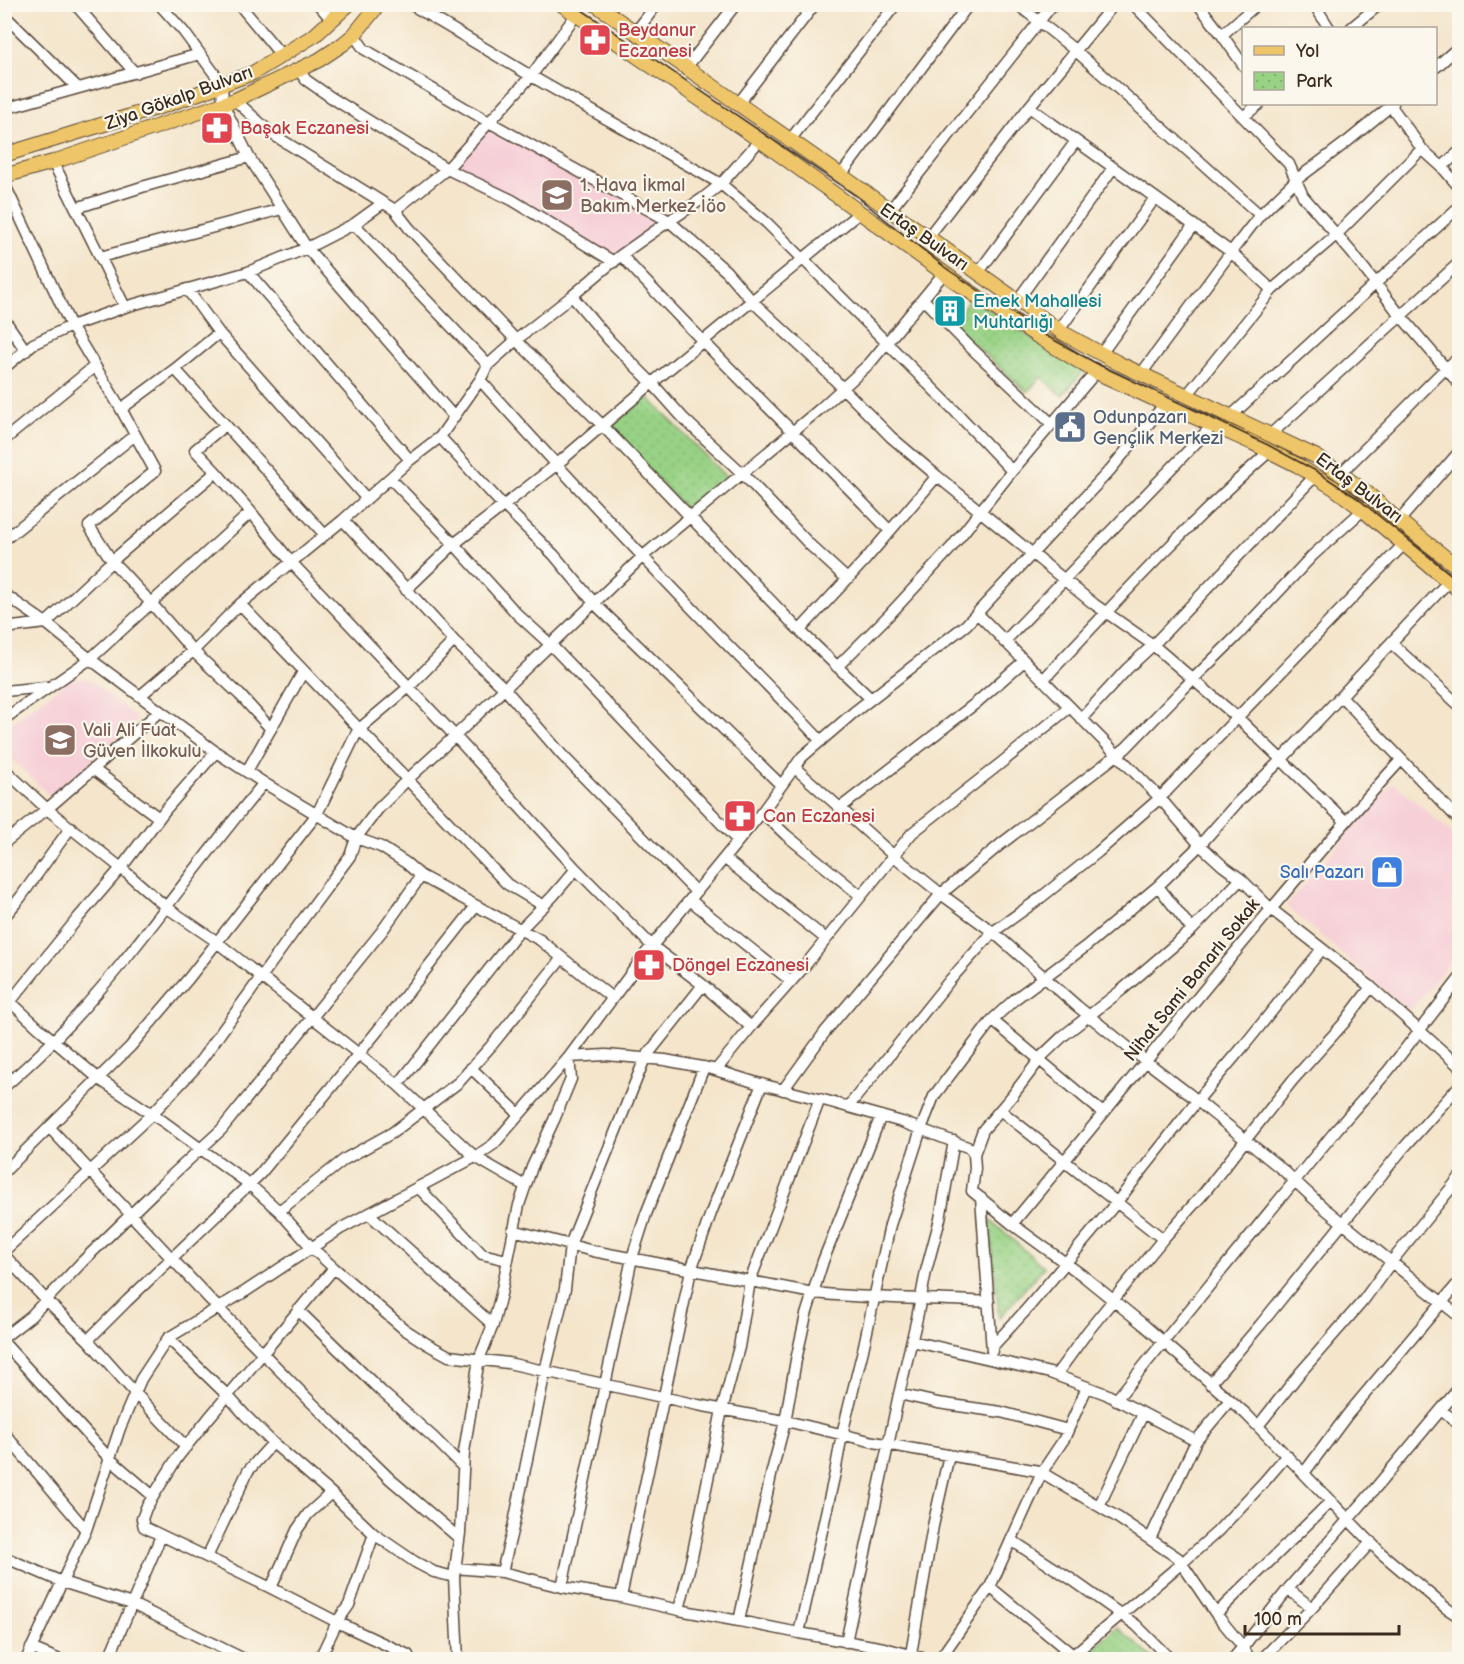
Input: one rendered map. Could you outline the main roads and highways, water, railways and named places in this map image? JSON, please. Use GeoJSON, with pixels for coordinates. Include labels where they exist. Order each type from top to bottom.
{"type":"FeatureCollection","features":[{"type":"Feature","properties":{"kind":"main road","name":"Ziya Gökalp Bulvarı"},"geometry":{"type":"LineString","coordinates":[[4,154],[169,104],[253,72],[315,35],[349,4]]}},
{"type":"Feature","properties":{"kind":"main road","name":"Ziya Gökalp Bulvarı"},"geometry":{"type":"LineString","coordinates":[[4,176],[54,162],[229,102],[318,60],[344,44],[379,4]]}},
{"type":"Feature","properties":{"kind":"main road","name":"Ertaş Bulvarı"},"geometry":{"type":"LineString","coordinates":[[561,4],[760,140],[859,213],[1034,334],[1096,372],[1298,465],[1363,510],[1460,591]]}},
{"type":"Feature","properties":{"kind":"main road","name":"Ertaş Bulvarı"},"geometry":{"type":"LineString","coordinates":[[595,4],[1059,330],[1141,374],[1317,457],[1367,493],[1459,568]]}},
{"type":"Feature","properties":{"kind":"tram line"},"geometry":{"type":"LineString","coordinates":[[573,4],[856,196],[947,269],[1043,334],[1094,362],[1268,445],[1316,471],[1357,498],[1460,582]]}},
{"type":"Feature","properties":{"kind":"place","name":"Beydanur Eczanesi"},"geometry":{"type":"Point","coordinates":[595,40]}},
{"type":"Feature","properties":{"kind":"place","name":"Başak Eczanesi"},"geometry":{"type":"Point","coordinates":[217,128]}},
{"type":"Feature","properties":{"kind":"place","name":"1. Hava İkmal Bakım Merkez İöo"},"geometry":{"type":"Point","coordinates":[557,195]}},
{"type":"Feature","properties":{"kind":"place","name":"Emek Mahallesi Muhtarlığı"},"geometry":{"type":"Point","coordinates":[950,311]}},
{"type":"Feature","properties":{"kind":"place","name":"Odunpazarı Gençlik Merkezi"},"geometry":{"type":"Point","coordinates":[1070,427]}},
{"type":"Feature","properties":{"kind":"place","name":"Vali Ali Fuat Güven İlkokulu"},"geometry":{"type":"Point","coordinates":[60,740]}},
{"type":"Feature","properties":{"kind":"place","name":"Can Eczanesi"},"geometry":{"type":"Point","coordinates":[740,816]}},
{"type":"Feature","properties":{"kind":"place","name":"Salı Pazarı"},"geometry":{"type":"Point","coordinates":[1387,872]}},
{"type":"Feature","properties":{"kind":"place","name":"Döngel Eczanesi"},"geometry":{"type":"Point","coordinates":[649,965]}}]}
